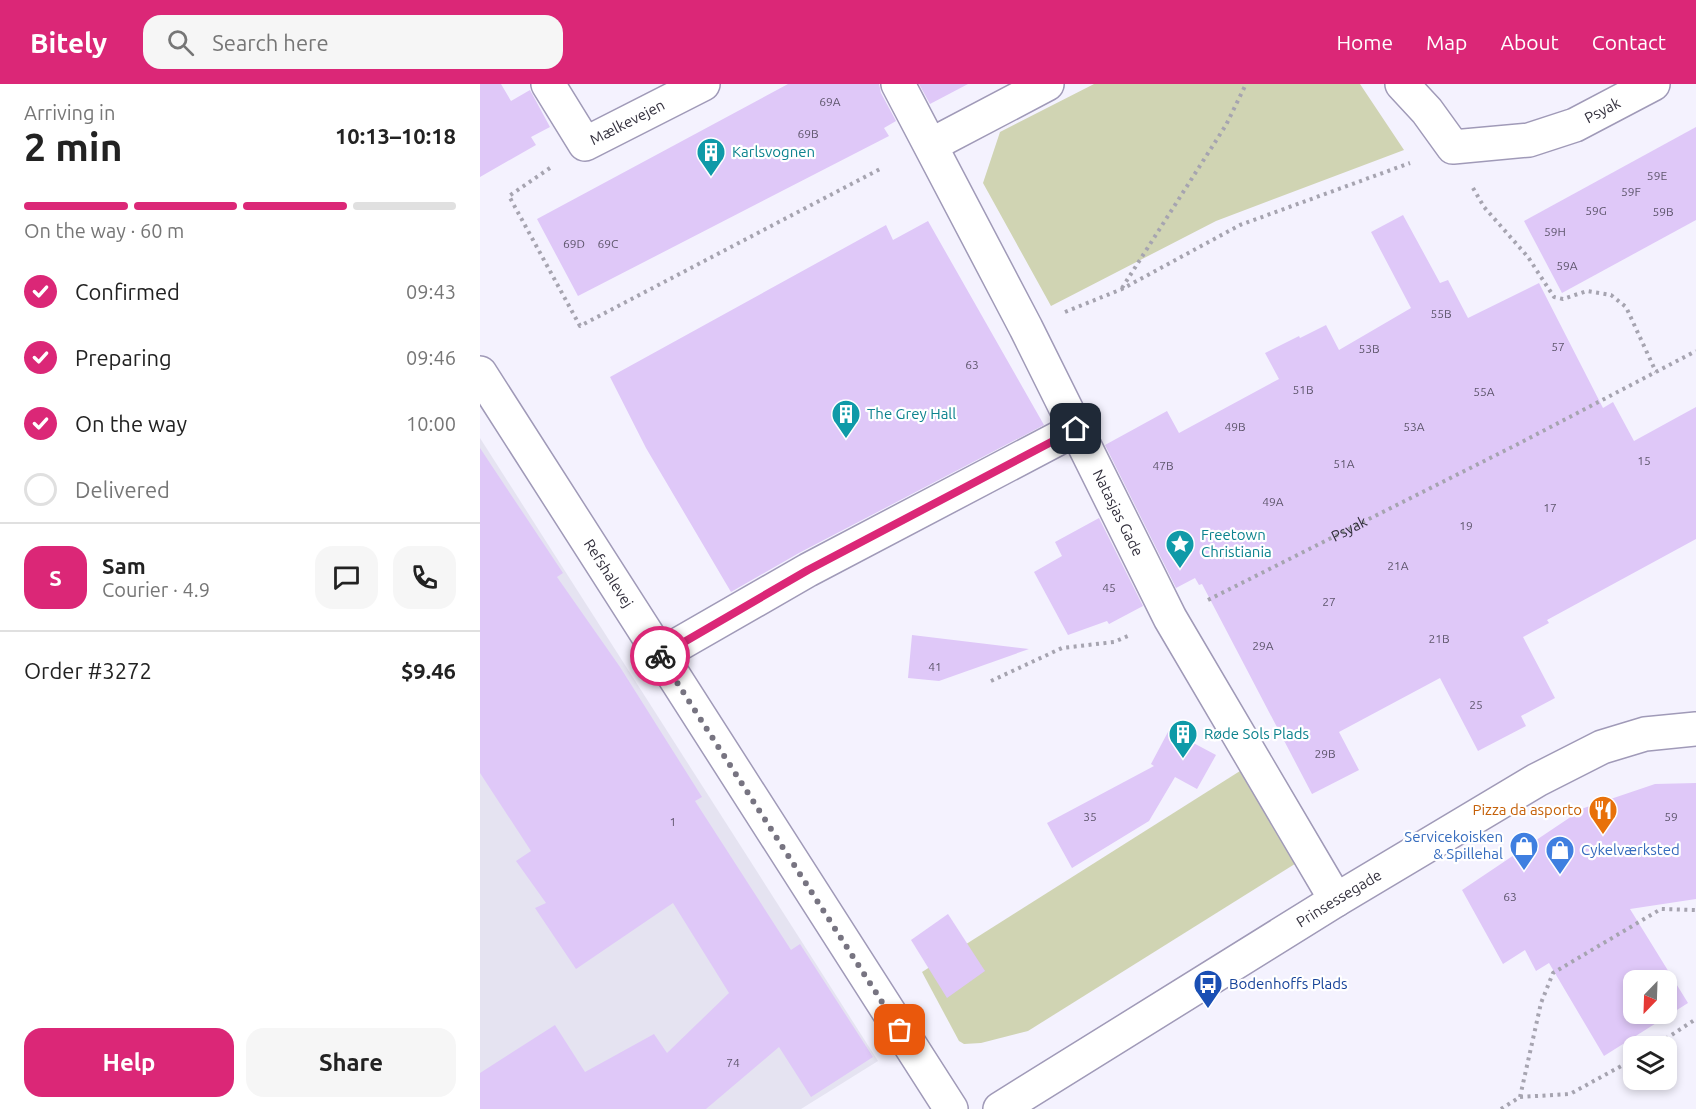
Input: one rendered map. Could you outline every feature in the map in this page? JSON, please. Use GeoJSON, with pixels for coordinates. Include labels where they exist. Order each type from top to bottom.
{"type":"FeatureCollection","features":[{"type":"Feature","properties":{"kind":"street","name":"Mælkevejen"},"geometry":{"type":"LineString","coordinates":[[548,84],[585,144],[703,84]]}},
{"type":"Feature","properties":{"kind":"street","name":"Natasjas Gade"},"geometry":{"type":"LineString","coordinates":[[898,84],[1026,328],[1170,618],[1336,900]]}},
{"type":"Feature","properties":{"kind":"street"},"geometry":{"type":"LineString","coordinates":[[931,145],[1047,84]]}},
{"type":"Feature","properties":{"kind":"street"},"geometry":{"type":"LineString","coordinates":[[1402,84],[1453,147]]}},
{"type":"Feature","properties":{"kind":"street","name":"Psyak"},"geometry":{"type":"LineString","coordinates":[[1453,147],[1528,140],[1575,125],[1653,84]]}},
{"type":"Feature","properties":{"kind":"street","name":"Refshalevej"},"geometry":{"type":"LineString","coordinates":[[480,373],[951,1109]]}},
{"type":"Feature","properties":{"kind":"street"},"geometry":{"type":"LineString","coordinates":[[660,656],[808,570],[1076,429]]}},
{"type":"Feature","properties":{"kind":"street","name":"Prinsessegade"},"geometry":{"type":"LineString","coordinates":[[1000,1109],[1336,900],[1537,780],[1602,747],[1645,734],[1696,729]]}},
{"type":"Feature","properties":{"kind":"path"},"geometry":{"type":"LineString","coordinates":[[1122,289],[1226,125],[1246,84]]}},
{"type":"Feature","properties":{"kind":"path"},"geometry":{"type":"LineString","coordinates":[[585,144],[509,196],[580,326],[882,168]]}},
{"type":"Feature","properties":{"kind":"path"},"geometry":{"type":"LineString","coordinates":[[1026,328],[1122,289],[1240,225],[1453,147],[1464,173],[1484,207],[1528,257],[1554,297],[1563,299],[1587,291],[1611,295],[1626,307],[1656,372]]}},
{"type":"Feature","properties":{"kind":"path","name":"Psyak"},"geometry":{"type":"LineString","coordinates":[[991,681],[1062,648],[1114,642],[1170,618],[1518,444],[1696,351]]}},
{"type":"Feature","properties":{"kind":"path"},"geometry":{"type":"LineString","coordinates":[[1520,1097],[1541,1003],[1553,973],[1661,909],[1696,910]]}},
{"type":"Feature","properties":{"kind":"path"},"geometry":{"type":"LineString","coordinates":[[1670,1036],[1696,1019]]}},
{"type":"Feature","properties":{"kind":"path"},"geometry":{"type":"LineString","coordinates":[[1501,1109],[1520,1097],[1570,1094],[1623,1065]]}},
{"type":"Feature","properties":{"kind":"shaded area"},"geometry":{"type":"Polygon","coordinates":[[[480,438],[878,1061],[801,1109],[480,1109],[480,438]]]}},
{"type":"Feature","properties":{"kind":"green space"},"geometry":{"type":"Polygon","coordinates":[[[1094,84],[1360,84],[1404,150],[1216,221],[1051,306],[983,183],[1000,132],[1094,84]]]}},
{"type":"Feature","properties":{"kind":"green space"},"geometry":{"type":"Polygon","coordinates":[[[1240,771],[1298,862],[1028,1031],[981,1043],[964,1044],[959,1041],[922,972],[1240,771]]]}},
{"type":"Feature","properties":{"kind":"building"},"geometry":{"type":"Polygon","coordinates":[[[480,84],[501,84],[511,101],[530,90],[550,127],[531,137],[536,145],[480,177],[480,84]]]}},
{"type":"Feature","properties":{"kind":"building","name":"Karlsvognen"},"geometry":{"type":"Polygon","coordinates":[[[788,84],[879,84],[881,93],[896,121],[884,128],[889,136],[578,296],[537,219],[788,84]]]}},
{"type":"Feature","properties":{"kind":"building"},"geometry":{"type":"Polygon","coordinates":[[[919,84],[968,84],[930,104],[919,84]]]}},
{"type":"Feature","properties":{"kind":"building"},"geometry":{"type":"Polygon","coordinates":[[[1696,127],[1696,220],[1562,293],[1524,221],[1696,127]]]}},
{"type":"Feature","properties":{"kind":"building"},"geometry":{"type":"Polygon","coordinates":[[[1403,215],[1440,283],[1448,280],[1468,318],[1539,283],[1603,408],[1613,402],[1634,441],[1696,407],[1696,539],[1547,620],[1549,623],[1523,637],[1555,698],[1521,716],[1526,726],[1478,751],[1440,678],[1339,732],[1359,770],[1312,794],[1202,584],[1199,585],[1195,578],[1176,588],[1105,445],[1167,411],[1179,433],[1279,379],[1265,353],[1299,336],[1300,338],[1326,325],[1339,350],[1411,308],[1371,232],[1403,215]]]}},
{"type":"Feature","properties":{"kind":"building","name":"The Grey Hall"},"geometry":{"type":"Polygon","coordinates":[[[928,221],[1044,425],[799,553],[731,592],[646,448],[610,377],[886,225],[893,240],[928,221]]]}},
{"type":"Feature","properties":{"kind":"building"},"geometry":{"type":"Polygon","coordinates":[[[480,448],[563,573],[557,577],[620,667],[702,797],[695,801],[791,950],[800,944],[873,1057],[811,1097],[779,1047],[706,1109],[480,1109],[480,1073],[555,1025],[585,1072],[654,1034],[667,1053],[729,993],[673,903],[576,969],[535,908],[546,903],[516,861],[531,851],[480,773],[480,448]]]}},
{"type":"Feature","properties":{"kind":"building"},"geometry":{"type":"Polygon","coordinates":[[[1099,518],[1143,606],[1109,624],[1107,621],[1068,635],[1034,572],[1062,556],[1055,542],[1099,518]]]}},
{"type":"Feature","properties":{"kind":"building"},"geometry":{"type":"Polygon","coordinates":[[[912,635],[1029,649],[939,681],[908,678],[912,635]]]}},
{"type":"Feature","properties":{"kind":"building"},"geometry":{"type":"Polygon","coordinates":[[[1169,730],[1216,755],[1197,789],[1175,777],[1149,821],[1072,868],[1047,823],[1154,766],[1151,764],[1169,730]]]}},
{"type":"Feature","properties":{"kind":"building"},"geometry":{"type":"Polygon","coordinates":[[[1696,783],[1696,899],[1630,909],[1668,970],[1623,970],[1623,1024],[1655,1024],[1636,1036],[1623,1036],[1623,1044],[1604,1056],[1549,963],[1536,971],[1525,950],[1503,964],[1462,890],[1584,808],[1655,784],[1696,783]]]}},
{"type":"Feature","properties":{"kind":"building"},"geometry":{"type":"Polygon","coordinates":[[[948,914],[985,971],[947,998],[911,940],[948,914]]]}},
{"type":"Feature","properties":{"kind":"building"},"geometry":{"type":"Polygon","coordinates":[[[1677,985],[1688,1003],[1677,1010],[1677,985]]]}},
{"type":"Feature","properties":{"kind":"way so far"},"geometry":{"type":"LineString","coordinates":[[660,656],[900,1030]]}},
{"type":"Feature","properties":{"kind":"place","name":"Karlsvognen"},"geometry":{"type":"Point","coordinates":[711,178]}},
{"type":"Feature","properties":{"kind":"place","name":"The Grey Hall"},"geometry":{"type":"Point","coordinates":[846,440]}},
{"type":"Feature","properties":{"kind":"place","name":"Freetown Christiania"},"geometry":{"type":"Point","coordinates":[1180,570]}},
{"type":"Feature","properties":{"kind":"place","name":"Røde Sols Plads"},"geometry":{"type":"Point","coordinates":[1183,760]}},
{"type":"Feature","properties":{"kind":"place","name":"Pizza da asporto"},"geometry":{"type":"Point","coordinates":[1603,836]}},
{"type":"Feature","properties":{"kind":"place","name":"Servicekoisken & Spillehal"},"geometry":{"type":"Point","coordinates":[1524,872]}},
{"type":"Feature","properties":{"kind":"place","name":"Cykelværksted"},"geometry":{"type":"Point","coordinates":[1560,876]}},
{"type":"Feature","properties":{"kind":"place","name":"Bodenhoffs Plads"},"geometry":{"type":"Point","coordinates":[1208,1010]}},
{"type":"Feature","properties":{"kind":"route"},"geometry":{"type":"LineString","coordinates":[[660,656],[808,570],[1076,429]]}}]}
